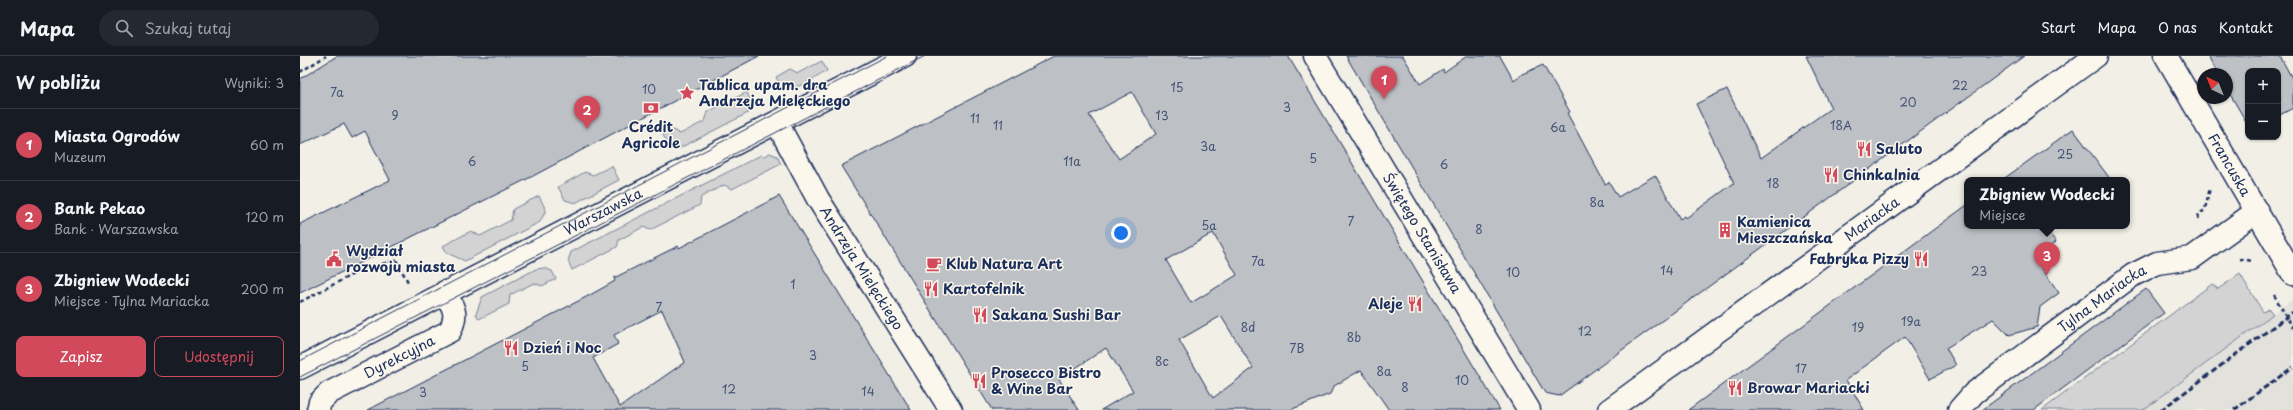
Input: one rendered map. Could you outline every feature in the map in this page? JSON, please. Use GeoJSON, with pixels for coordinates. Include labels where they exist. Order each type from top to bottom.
{"type":"FeatureCollection","features":[{"type":"Feature","properties":{"kind":"street","name":"Warszawska"},"geometry":{"type":"LineString","coordinates":[[300,368],[905,56]]}},
{"type":"Feature","properties":{"kind":"street","name":"Świętego Stanisława"},"geometry":{"type":"LineString","coordinates":[[1316,56],[1529,410]]}},
{"type":"Feature","properties":{"kind":"street","name":"Mariacka"},"geometry":{"type":"LineString","coordinates":[[1609,410],[2096,56]]}},
{"type":"Feature","properties":{"kind":"street","name":"Francuska"},"geometry":{"type":"LineString","coordinates":[[2166,56],[2293,274]]}},
{"type":"Feature","properties":{"kind":"street","name":"Andrzeja Mielęckiego"},"geometry":{"type":"LineString","coordinates":[[777,122],[818,199],[951,410]]}},
{"type":"Feature","properties":{"kind":"street","name":"Tylna Mariacka"},"geometry":{"type":"LineString","coordinates":[[1959,410],[1974,393],[2133,275],[2153,264],[2192,258],[2257,210]]}},
{"type":"Feature","properties":{"kind":"street","name":"Dyrekcyjna"},"geometry":{"type":"LineString","coordinates":[[318,410],[320,402],[329,393],[450,331],[455,316],[453,307],[445,292]]}},
{"type":"Feature","properties":{"kind":"path"},"geometry":{"type":"LineString","coordinates":[[300,72],[326,56]]}},
{"type":"Feature","properties":{"kind":"path"},"geometry":{"type":"LineString","coordinates":[[2198,217],[2231,262],[2243,258],[2255,262]]}},
{"type":"Feature","properties":{"kind":"path"},"geometry":{"type":"LineString","coordinates":[[300,302],[361,270],[396,260]]}},
{"type":"Feature","properties":{"kind":"path"},"geometry":{"type":"LineString","coordinates":[[2270,288],[2293,328]]}},
{"type":"Feature","properties":{"kind":"shaded area"},"geometry":{"type":"Polygon","coordinates":[[[822,61],[827,71],[810,81],[793,88],[781,87],[776,77],[790,69],[798,73],[822,61]]]}},
{"type":"Feature","properties":{"kind":"shaded area"},"geometry":{"type":"Polygon","coordinates":[[[747,92],[751,102],[748,113],[678,149],[668,144],[663,135],[673,130],[680,134],[705,121],[708,112],[747,92]]]}},
{"type":"Feature","properties":{"kind":"shaded area"},"geometry":{"type":"Polygon","coordinates":[[[770,153],[777,156],[781,164],[732,189],[724,185],[701,197],[700,205],[650,230],[643,227],[619,240],[617,247],[572,270],[568,261],[571,252],[761,155],[764,156],[770,153]]]}},
{"type":"Feature","properties":{"kind":"shaded area"},"geometry":{"type":"Polygon","coordinates":[[[612,166],[619,180],[575,203],[565,200],[558,187],[585,172],[593,175],[612,166]]]}},
{"type":"Feature","properties":{"kind":"shaded area"},"geometry":{"type":"Polygon","coordinates":[[[539,196],[546,210],[540,222],[465,261],[447,253],[443,246],[471,231],[480,236],[511,220],[513,209],[539,196]]]}},
{"type":"Feature","properties":{"kind":"shaded area"},"geometry":{"type":"Polygon","coordinates":[[[544,268],[552,271],[556,279],[542,286],[534,283],[510,295],[509,304],[479,319],[476,314],[482,297],[536,269],[544,268]]]}},
{"type":"Feature","properties":{"kind":"shaded area"},"geometry":{"type":"Polygon","coordinates":[[[2240,274],[2263,312],[2269,309],[2273,314],[2143,410],[2042,410],[2212,284],[2218,289],[2240,274]]]}},
{"type":"Feature","properties":{"kind":"shaded area"},"geometry":{"type":"Polygon","coordinates":[[[2293,299],[2293,410],[2143,410],[2273,314],[2293,299]]]}},
{"type":"Feature","properties":{"kind":"building"},"geometry":{"type":"Polygon","coordinates":[[[337,56],[759,56],[533,176],[300,293],[300,224],[390,180],[365,131],[352,138],[344,124],[300,145],[300,79],[337,56]]]}},
{"type":"Feature","properties":{"kind":"building"},"geometry":{"type":"Polygon","coordinates":[[[1054,56],[1288,56],[1500,410],[1389,410],[1361,370],[1334,386],[1330,394],[1290,410],[1101,410],[1133,391],[1106,348],[1059,379],[1079,410],[992,410],[841,166],[1054,56]],[[1132,92],[1089,115],[1119,159],[1156,134],[1132,92]],[[1213,233],[1166,260],[1191,303],[1237,275],[1213,233]],[[1221,316],[1179,340],[1213,398],[1253,368],[1221,316]]]}},
{"type":"Feature","properties":{"kind":"building"},"geometry":{"type":"Polygon","coordinates":[[[1346,56],[1403,56],[1420,84],[1443,69],[1444,72],[1467,56],[1500,56],[1514,81],[1522,74],[1543,65],[1570,112],[1567,113],[1605,184],[1609,182],[1618,197],[1655,175],[1680,219],[1684,216],[1686,218],[1734,183],[1696,104],[1727,89],[1761,158],[1831,108],[1806,56],[2024,56],[1559,396],[1545,393],[1346,56]]]}},
{"type":"Feature","properties":{"kind":"building"},"geometry":{"type":"Polygon","coordinates":[[[2208,56],[2280,56],[2293,80],[2293,108],[2281,114],[2281,68],[2245,68],[2245,120],[2233,99],[2233,68],[2215,68],[2208,56]]]}},
{"type":"Feature","properties":{"kind":"building"},"geometry":{"type":"Polygon","coordinates":[[[2073,129],[2109,177],[2006,177],[2073,129]]]}},
{"type":"Feature","properties":{"kind":"building"},"geometry":{"type":"Polygon","coordinates":[[[779,196],[911,410],[368,410],[590,295],[615,281],[614,278],[678,246],[679,248],[779,196]],[[662,310],[614,335],[618,344],[593,358],[620,407],[685,362],[662,310]]]}},
{"type":"Feature","properties":{"kind":"building"},"geometry":{"type":"Polygon","coordinates":[[[1964,207],[1964,229],[2046,229],[2056,242],[2035,258],[2059,293],[2040,307],[2037,327],[2009,335],[1993,319],[1946,348],[1956,365],[1930,379],[1905,337],[1846,380],[1864,410],[1688,410],[1964,207]]]}},
{"type":"Feature","properties":{"kind":"building"},"geometry":{"type":"Polygon","coordinates":[[[2146,289],[2164,313],[2034,410],[1982,410],[2146,289]]]}},
{"type":"Feature","properties":{"kind":"tram line"},"geometry":{"type":"LineString","coordinates":[[300,361],[887,56]]}},
{"type":"Feature","properties":{"kind":"tram line"},"geometry":{"type":"LineString","coordinates":[[300,377],[925,56]]}},
{"type":"Feature","properties":{"kind":"railway"},"geometry":{"type":"LineString","coordinates":[[2161,410],[2293,312]]}},
{"type":"Feature","properties":{"kind":"railway"},"geometry":{"type":"LineString","coordinates":[[2234,410],[2293,367]]}},
{"type":"Feature","properties":{"kind":"place","name":"Tablica upam. dra Andrzeja Mielęckiego"},"geometry":{"type":"Point","coordinates":[687,93]}},
{"type":"Feature","properties":{"kind":"place","name":"Miasta Ogrodów"},"geometry":{"type":"Point","coordinates":[1384,99]}},
{"type":"Feature","properties":{"kind":"place","name":"Crédit Agricole"},"geometry":{"type":"Point","coordinates":[651,108]}},
{"type":"Feature","properties":{"kind":"place","name":"Bank Pekao"},"geometry":{"type":"Point","coordinates":[587,129]}},
{"type":"Feature","properties":{"kind":"place","name":"Saluto"},"geometry":{"type":"Point","coordinates":[1864,149]}},
{"type":"Feature","properties":{"kind":"place","name":"Chinkalnia"},"geometry":{"type":"Point","coordinates":[1831,175]}},
{"type":"Feature","properties":{"kind":"place","name":"Kamienica Mieszczańska"},"geometry":{"type":"Point","coordinates":[1725,230]}},
{"type":"Feature","properties":{"kind":"place","name":"Wydział rozwoju miasta"},"geometry":{"type":"Point","coordinates":[334,259]}},
{"type":"Feature","properties":{"kind":"place","name":"Fabryka Pizzy"},"geometry":{"type":"Point","coordinates":[1921,259]}},
{"type":"Feature","properties":{"kind":"place","name":"Klub Natura Art"},"geometry":{"type":"Point","coordinates":[934,264]}},
{"type":"Feature","properties":{"kind":"place","name":"Zbigniew Wodecki"},"geometry":{"type":"Point","coordinates":[2047,275]}},
{"type":"Feature","properties":{"kind":"place","name":"Kartofelnik"},"geometry":{"type":"Point","coordinates":[931,289]}},
{"type":"Feature","properties":{"kind":"place","name":"Aleje"},"geometry":{"type":"Point","coordinates":[1415,304]}},
{"type":"Feature","properties":{"kind":"place","name":"Sakana Sushi Bar"},"geometry":{"type":"Point","coordinates":[980,315]}},
{"type":"Feature","properties":{"kind":"place","name":"Dzień i Noc"},"geometry":{"type":"Point","coordinates":[511,348]}},
{"type":"Feature","properties":{"kind":"place","name":"Prosecco Bistro & Wine Bar"},"geometry":{"type":"Point","coordinates":[979,381]}},
{"type":"Feature","properties":{"kind":"place","name":"Browar Mariacki"},"geometry":{"type":"Point","coordinates":[1735,388]}}]}
